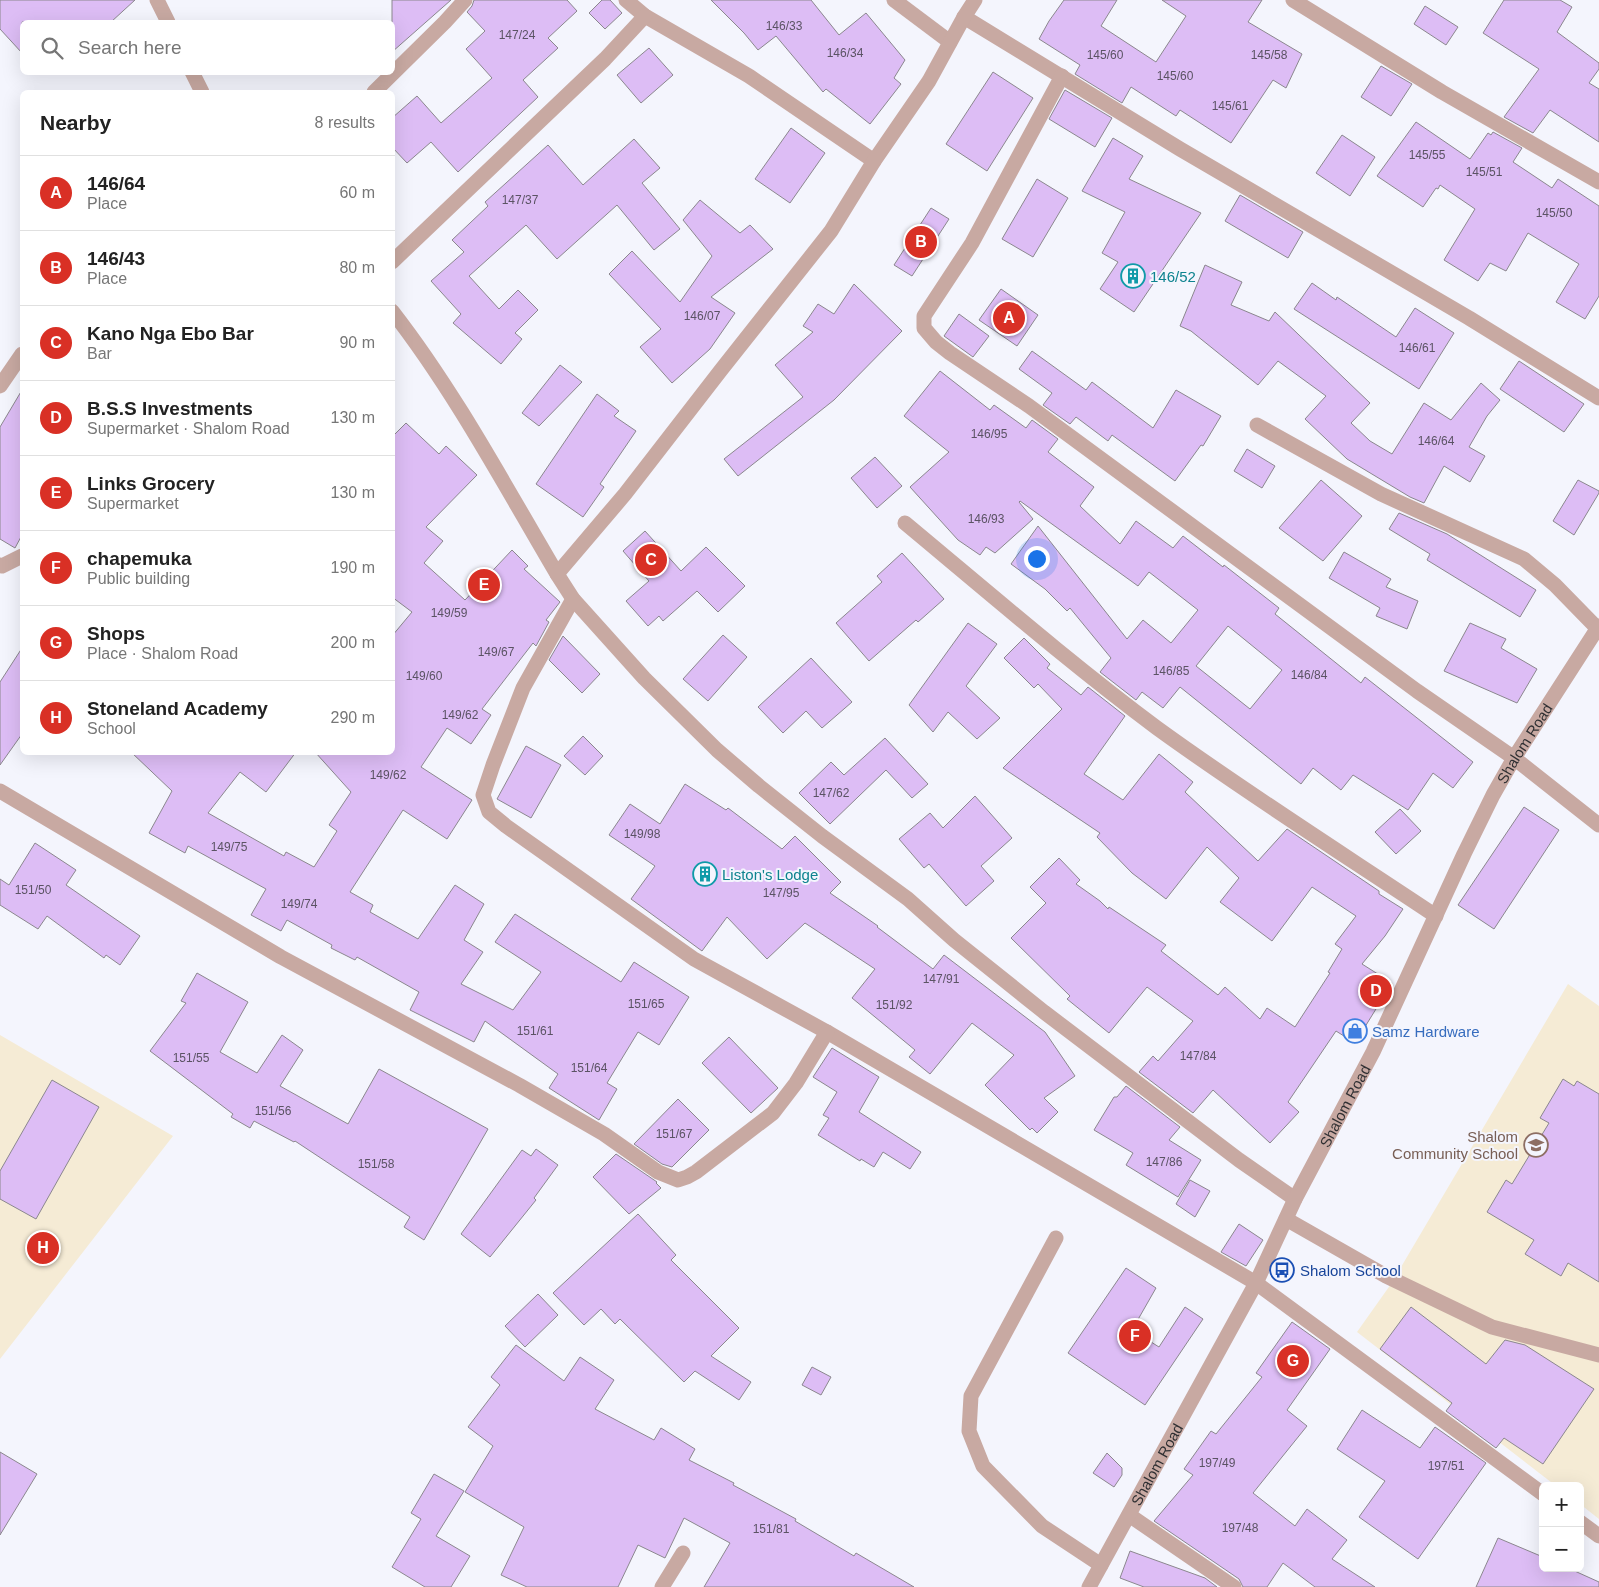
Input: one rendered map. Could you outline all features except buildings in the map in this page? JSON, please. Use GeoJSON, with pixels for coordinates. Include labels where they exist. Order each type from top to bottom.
{"type":"FeatureCollection","features":[{"type":"Feature","properties":{"kind":"street"},"geometry":{"type":"LineString","coordinates":[[157,0],[167,20]]}},
{"type":"Feature","properties":{"kind":"street"},"geometry":{"type":"LineString","coordinates":[[395,71],[445,22],[464,0]]}},
{"type":"Feature","properties":{"kind":"street"},"geometry":{"type":"LineString","coordinates":[[626,0],[645,16],[749,76],[874,161]]}},
{"type":"Feature","properties":{"kind":"street"},"geometry":{"type":"LineString","coordinates":[[894,0],[950,42]]}},
{"type":"Feature","properties":{"kind":"street"},"geometry":{"type":"LineString","coordinates":[[557,574],[625,494],[831,230],[874,161],[929,81],[975,0]]}},
{"type":"Feature","properties":{"kind":"street"},"geometry":{"type":"LineString","coordinates":[[1293,0],[1442,92],[1599,182]]}},
{"type":"Feature","properties":{"kind":"street"},"geometry":{"type":"LineString","coordinates":[[395,259],[605,59],[645,16]]}},
{"type":"Feature","properties":{"kind":"street"},"geometry":{"type":"LineString","coordinates":[[964,17],[1180,149],[1469,318],[1599,398]]}},
{"type":"Feature","properties":{"kind":"street"},"geometry":{"type":"LineString","coordinates":[[194,75],[201,90]]}},
{"type":"Feature","properties":{"kind":"street"},"geometry":{"type":"LineString","coordinates":[[376,90],[391,75]]}},
{"type":"Feature","properties":{"kind":"street"},"geometry":{"type":"LineString","coordinates":[[1062,76],[972,243],[924,316],[924,328],[936,342],[950,353],[1029,406],[1417,691],[1514,758],[1599,825]]}},
{"type":"Feature","properties":{"kind":"street"},"geometry":{"type":"LineString","coordinates":[[395,315],[418,344],[459,408],[557,574],[574,599],[644,678],[717,750],[822,836],[908,899],[954,940],[1044,1012],[1239,1160],[1295,1199]]}},
{"type":"Feature","properties":{"kind":"street"},"geometry":{"type":"LineString","coordinates":[[1,384],[20,357]]}},
{"type":"Feature","properties":{"kind":"street"},"geometry":{"type":"LineString","coordinates":[[1257,425],[1382,494],[1524,559],[1555,585],[1598,627]]}},
{"type":"Feature","properties":{"kind":"street"},"geometry":{"type":"LineString","coordinates":[[905,523],[1051,646],[1158,728],[1271,807],[1436,916]]}},
{"type":"Feature","properties":{"kind":"street"},"geometry":{"type":"LineString","coordinates":[[0,565],[2,566],[20,557]]}},
{"type":"Feature","properties":{"kind":"street"},"geometry":{"type":"LineString","coordinates":[[574,599],[523,688],[483,795],[489,812],[694,959],[827,1032],[1256,1284],[1539,1491]]}},
{"type":"Feature","properties":{"kind":"street","name":"Shalom Road"},"geometry":{"type":"LineString","coordinates":[[1089,1587],[1256,1284],[1295,1199],[1373,1052],[1493,795],[1514,758],[1598,627]]}},
{"type":"Feature","properties":{"kind":"street"},"geometry":{"type":"LineString","coordinates":[[0,792],[281,957],[519,1085],[604,1134],[669,1178],[678,1180],[696,1172],[772,1113],[796,1083],[827,1032]]}},
{"type":"Feature","properties":{"kind":"street"},"geometry":{"type":"LineString","coordinates":[[1286,1219],[1386,1276],[1492,1327],[1599,1355]]}},
{"type":"Feature","properties":{"kind":"street"},"geometry":{"type":"LineString","coordinates":[[1056,1238],[971,1396],[969,1431],[983,1466],[1042,1526],[1101,1565]]}},
{"type":"Feature","properties":{"kind":"street"},"geometry":{"type":"LineString","coordinates":[[1129,1515],[1234,1587]]}},
{"type":"Feature","properties":{"kind":"street"},"geometry":{"type":"LineString","coordinates":[[1584,1525],[1599,1536]]}},
{"type":"Feature","properties":{"kind":"street"},"geometry":{"type":"LineString","coordinates":[[662,1587],[683,1553]]}},
{"type":"Feature","properties":{"kind":"shaded area","name":"Shalom Community School"},"geometry":{"type":"Polygon","coordinates":[[[1568,984],[1599,1006],[1599,1519],[1584,1507],[1584,1482],[1551,1482],[1357,1332],[1391,1284],[1568,984]]]}},
{"type":"Feature","properties":{"kind":"shaded area"},"geometry":{"type":"Polygon","coordinates":[[[0,1035],[173,1136],[0,1359],[0,1035]]]}},
{"type":"Feature","properties":{"kind":"place","name":"146/43"},"geometry":{"type":"Point","coordinates":[921,242]}},
{"type":"Feature","properties":{"kind":"place","name":"146/52"},"geometry":{"type":"Point","coordinates":[1133,276]}},
{"type":"Feature","properties":{"kind":"place","name":"146/64"},"geometry":{"type":"Point","coordinates":[1009,318]}},
{"type":"Feature","properties":{"kind":"place","name":"Kano Nga Ebo Bar"},"geometry":{"type":"Point","coordinates":[651,560]}},
{"type":"Feature","properties":{"kind":"place","name":"Links Grocery"},"geometry":{"type":"Point","coordinates":[484,585]}},
{"type":"Feature","properties":{"kind":"place","name":"Liston's Lodge"},"geometry":{"type":"Point","coordinates":[705,874]}},
{"type":"Feature","properties":{"kind":"place","name":"B.S.S Investments"},"geometry":{"type":"Point","coordinates":[1376,991]}},
{"type":"Feature","properties":{"kind":"place","name":"Samz Hardware"},"geometry":{"type":"Point","coordinates":[1355,1031]}},
{"type":"Feature","properties":{"kind":"place","name":"Shalom Community School"},"geometry":{"type":"Point","coordinates":[1536,1145]}},
{"type":"Feature","properties":{"kind":"place","name":"Stoneland Academy"},"geometry":{"type":"Point","coordinates":[43,1248]}},
{"type":"Feature","properties":{"kind":"place","name":"Shalom School"},"geometry":{"type":"Point","coordinates":[1282,1270]}},
{"type":"Feature","properties":{"kind":"place","name":"chapemuka"},"geometry":{"type":"Point","coordinates":[1135,1336]}},
{"type":"Feature","properties":{"kind":"place","name":"Shops"},"geometry":{"type":"Point","coordinates":[1293,1361]}}]}
